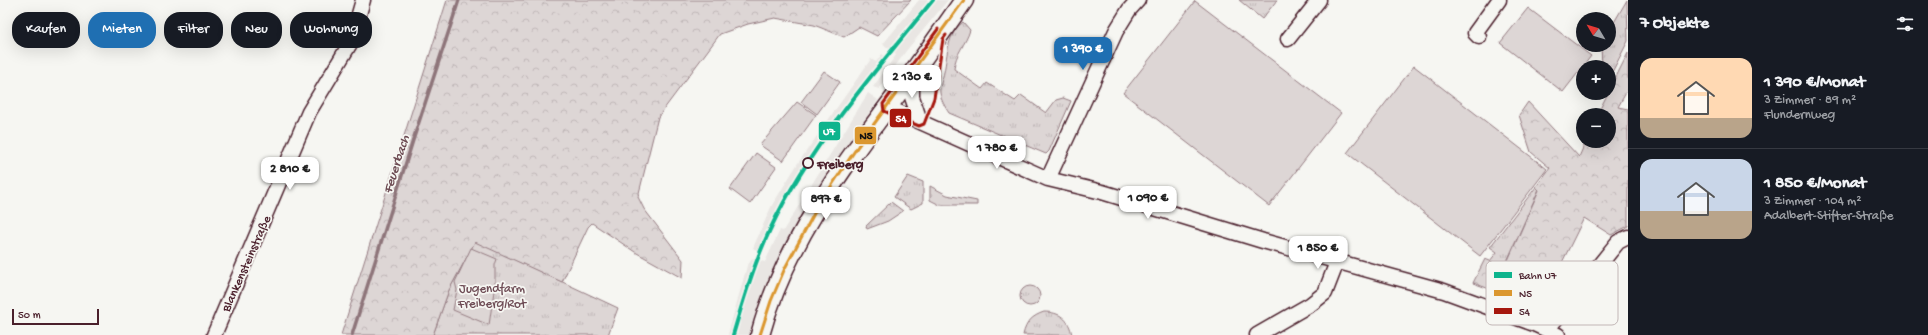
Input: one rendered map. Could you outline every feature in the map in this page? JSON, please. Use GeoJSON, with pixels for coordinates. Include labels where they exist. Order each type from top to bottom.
{"type":"FeatureCollection","features":[{"type":"Feature","properties":{"kind":"main road"},"geometry":{"type":"LineString","coordinates":[[760,335],[776,287],[799,238],[849,160],[964,0]]}},
{"type":"Feature","properties":{"kind":"street","name":"Blankensteinstraße"},"geometry":{"type":"LineString","coordinates":[[214,335],[309,112],[351,42],[363,0]]}},
{"type":"Feature","properties":{"kind":"street"},"geometry":{"type":"LineString","coordinates":[[1048,178],[1116,31],[1129,10],[1138,0]]}},
{"type":"Feature","properties":{"kind":"street"},"geometry":{"type":"LineString","coordinates":[[1288,39],[1319,0]]}},
{"type":"Feature","properties":{"kind":"street"},"geometry":{"type":"LineString","coordinates":[[1480,36],[1475,33],[1499,0]]}},
{"type":"Feature","properties":{"kind":"street"},"geometry":{"type":"LineString","coordinates":[[912,74],[912,97],[920,121]]}},
{"type":"Feature","properties":{"kind":"street"},"geometry":{"type":"LineString","coordinates":[[887,107],[1048,178],[1102,192],[1337,262],[1444,291],[1486,306]]}},
{"type":"Feature","properties":{"kind":"street"},"geometry":{"type":"LineString","coordinates":[[1604,261],[1618,242],[1628,236]]}},
{"type":"Feature","properties":{"kind":"street"},"geometry":{"type":"LineString","coordinates":[[1257,335],[1311,304],[1325,293],[1337,262]]}},
{"type":"Feature","properties":{"kind":"street"},"geometry":{"type":"LineString","coordinates":[[1536,325],[1552,333]]}},
{"type":"Feature","properties":{"kind":"shaded area"},"geometry":{"type":"Polygon","coordinates":[[[919,0],[948,0],[906,51],[879,89],[873,87],[896,55],[883,44],[919,0]]]}},
{"type":"Feature","properties":{"kind":"shaded area"},"geometry":{"type":"Polygon","coordinates":[[[882,54],[887,58],[810,164],[783,210],[762,253],[753,248],[771,207],[798,163],[871,59],[876,62],[882,54]]]}},
{"type":"Feature","properties":{"kind":"shaded area"},"geometry":{"type":"Polygon","coordinates":[[[868,93],[878,100],[808,203],[784,247],[762,299],[751,335],[728,335],[747,266],[753,258],[765,262],[780,230],[783,231],[868,93]]]}},
{"type":"Feature","properties":{"kind":"green space"},"geometry":{"type":"Polygon","coordinates":[[[447,0],[911,0],[877,36],[859,27],[844,37],[814,25],[775,18],[748,24],[720,34],[658,117],[638,197],[644,209],[683,260],[682,278],[635,252],[592,223],[588,227],[562,282],[475,242],[449,290],[433,335],[341,335],[447,0]]]}},
{"type":"Feature","properties":{"kind":"green space"},"geometry":{"type":"Polygon","coordinates":[[[1239,0],[1277,0],[1262,19],[1239,0]]]}},
{"type":"Feature","properties":{"kind":"green space"},"geometry":{"type":"Polygon","coordinates":[[[1627,0],[1628,41],[1616,64],[1616,60],[1602,60],[1601,52],[1616,52],[1616,19],[1627,0]]]}},
{"type":"Feature","properties":{"kind":"green space"},"geometry":{"type":"Polygon","coordinates":[[[1195,1],[1341,113],[1269,206],[1123,93],[1195,1]]]}},
{"type":"Feature","properties":{"kind":"green space"},"geometry":{"type":"Polygon","coordinates":[[[1528,8],[1576,45],[1576,52],[1586,52],[1591,56],[1588,60],[1576,60],[1576,75],[1563,92],[1500,43],[1528,8]]]}},
{"type":"Feature","properties":{"kind":"green space"},"geometry":{"type":"Polygon","coordinates":[[[963,22],[970,30],[958,54],[954,69],[982,89],[987,83],[1015,101],[1021,95],[1046,113],[1056,100],[1063,98],[1071,101],[1049,151],[1046,154],[949,113],[941,98],[940,88],[951,38],[963,22]]]}},
{"type":"Feature","properties":{"kind":"green space"},"geometry":{"type":"Polygon","coordinates":[[[1628,53],[1628,89],[1618,107],[1628,109],[1628,226],[1611,235],[1584,218],[1563,261],[1508,261],[1539,190],[1536,187],[1550,168],[1531,152],[1519,115],[1528,102],[1579,157],[1583,148],[1616,148],[1616,108],[1600,108],[1604,100],[1616,100],[1616,77],[1628,53]]]}},
{"type":"Feature","properties":{"kind":"green space"},"geometry":{"type":"Polygon","coordinates":[[[1414,66],[1547,169],[1480,256],[1347,153],[1414,66]]]}},
{"type":"Feature","properties":{"kind":"green space"},"geometry":{"type":"Polygon","coordinates":[[[824,71],[840,82],[817,114],[801,102],[824,71]]]}},
{"type":"Feature","properties":{"kind":"green space"},"geometry":{"type":"Polygon","coordinates":[[[797,102],[816,115],[783,161],[760,145],[797,102]]]}},
{"type":"Feature","properties":{"kind":"green space"},"geometry":{"type":"Polygon","coordinates":[[[756,153],[776,167],[750,204],[730,189],[756,153]]]}},
{"type":"Feature","properties":{"kind":"green space"},"geometry":{"type":"Polygon","coordinates":[[[908,176],[923,182],[923,203],[911,209],[894,197],[908,176]]]}},
{"type":"Feature","properties":{"kind":"green space"},"geometry":{"type":"Polygon","coordinates":[[[930,186],[947,195],[977,201],[977,205],[940,205],[930,200],[930,186]]]}},
{"type":"Feature","properties":{"kind":"green space"},"geometry":{"type":"Polygon","coordinates":[[[1536,187],[1539,189],[1507,261],[1490,261],[1497,252],[1490,247],[1536,187]]]}},
{"type":"Feature","properties":{"kind":"green space"},"geometry":{"type":"Polygon","coordinates":[[[891,202],[903,211],[888,221],[867,229],[866,226],[891,202]]]}},
{"type":"Feature","properties":{"kind":"green space","name":"Jugendfarm Freiberg/Rot"},"geometry":{"type":"Polygon","coordinates":[[[475,241],[618,308],[608,335],[433,335],[449,290],[475,241]]]}},
{"type":"Feature","properties":{"kind":"green space"},"geometry":{"type":"Polygon","coordinates":[[[471,248],[497,259],[495,265],[495,284],[489,325],[453,310],[457,290],[455,282],[471,248]]]}},
{"type":"Feature","properties":{"kind":"green space"},"geometry":{"type":"Polygon","coordinates":[[[1485,259],[1490,261],[1486,261],[1486,288],[1473,283],[1485,259]]]}},
{"type":"Feature","properties":{"kind":"green space"},"geometry":{"type":"Polygon","coordinates":[[[1030,286],[1037,289],[1040,296],[1037,303],[1030,306],[1023,303],[1020,296],[1023,289],[1030,286]]]}},
{"type":"Feature","properties":{"kind":"green space"},"geometry":{"type":"Polygon","coordinates":[[[1044,312],[1055,313],[1063,318],[1069,325],[1072,335],[1023,335],[1030,320],[1036,315],[1044,312]]]}},
{"type":"Feature","properties":{"kind":"waterway","name":"Feuerbach"},"geometry":{"type":"LineString","coordinates":[[352,335],[459,0]]}},
{"type":"Feature","properties":{"kind":"rail line","name":"U7"},"geometry":{"type":"LineString","coordinates":[[733,335],[759,254],[780,210],[798,178],[840,116],[933,0]]}},
{"type":"Feature","properties":{"kind":"transit line","name":"N5"},"geometry":{"type":"LineString","coordinates":[[760,335],[771,301],[785,268],[818,206],[858,146],[964,0]]}},
{"type":"Feature","properties":{"kind":"transit line","name":"54"},"geometry":{"type":"LineString","coordinates":[[938,29],[883,104],[884,111],[919,126],[924,124],[934,98],[943,39],[946,35]]}},
{"type":"Feature","properties":{"kind":"place","name":"Freiberg"},"geometry":{"type":"Point","coordinates":[808,163]}}]}
